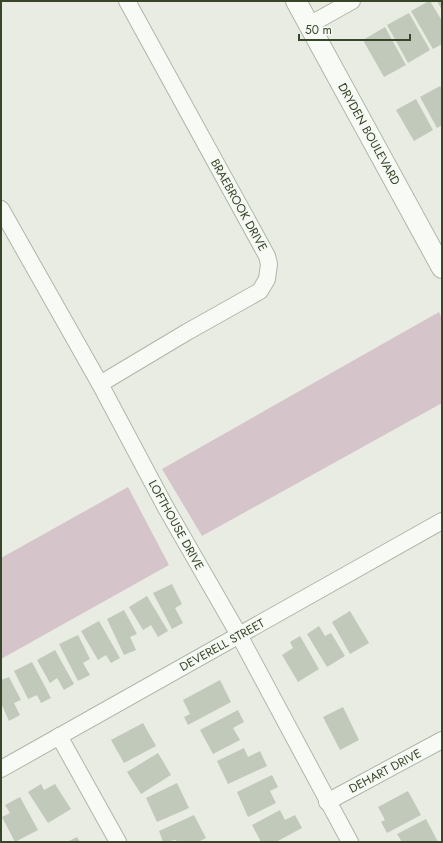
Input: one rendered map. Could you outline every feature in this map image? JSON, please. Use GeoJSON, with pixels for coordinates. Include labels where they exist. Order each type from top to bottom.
{"type":"FeatureCollection","features":[{"type":"Feature","properties":{"kind":"street","name":"BRAEBROOK DRIVE"},"geometry":{"type":"LineString","coordinates":[[100,384],[187,332],[260,291],[267,278],[269,264],[267,256],[127,1]]}},
{"type":"Feature","properties":{"kind":"street","name":"DRYDEN BOULEVARD"},"geometry":{"type":"LineString","coordinates":[[296,1],[442,268]]}},
{"type":"Feature","properties":{"kind":"street"},"geometry":{"type":"LineString","coordinates":[[309,25],[352,1]]}},
{"type":"Feature","properties":{"kind":"street","name":"LOFTHOUSE DRIVE"},"geometry":{"type":"LineString","coordinates":[[1,209],[100,384],[166,508],[238,636],[350,842]]}},
{"type":"Feature","properties":{"kind":"street","name":"DEVERELL STREET"},"geometry":{"type":"LineString","coordinates":[[1,769],[442,521]]}},
{"type":"Feature","properties":{"kind":"street"},"geometry":{"type":"LineString","coordinates":[[59,736],[118,842]]}},
{"type":"Feature","properties":{"kind":"street","name":"DEHART DRIVE"},"geometry":{"type":"LineString","coordinates":[[327,802],[442,740]]}},
{"type":"Feature","properties":{"kind":"shaded area"},"geometry":{"type":"Polygon","coordinates":[[[439,312],[442,319],[442,403],[202,536],[162,469],[439,312]]]}},
{"type":"Feature","properties":{"kind":"shaded area"},"geometry":{"type":"Polygon","coordinates":[[[128,487],[169,565],[1,659],[1,558],[128,487]]]}},
{"type":"Feature","properties":{"kind":"building"},"geometry":{"type":"Polygon","coordinates":[[[429,1],[442,21],[442,44],[433,49],[411,11],[429,1]]]}},
{"type":"Feature","properties":{"kind":"building"},"geometry":{"type":"Polygon","coordinates":[[[437,1],[442,1],[442,10],[437,1]]]}},
{"type":"Feature","properties":{"kind":"building"},"geometry":{"type":"Polygon","coordinates":[[[409,13],[430,50],[408,63],[387,25],[409,13]]]}},
{"type":"Feature","properties":{"kind":"building"},"geometry":{"type":"Polygon","coordinates":[[[385,27],[406,65],[384,77],[363,40],[385,27]]]}},
{"type":"Feature","properties":{"kind":"building"},"geometry":{"type":"Polygon","coordinates":[[[440,86],[442,89],[442,125],[437,128],[420,97],[440,86]]]}},
{"type":"Feature","properties":{"kind":"building"},"geometry":{"type":"Polygon","coordinates":[[[416,99],[433,130],[414,141],[396,110],[416,99]]]}},
{"type":"Feature","properties":{"kind":"building"},"geometry":{"type":"Polygon","coordinates":[[[172,584],[182,604],[175,608],[183,623],[172,629],[153,593],[172,584]]]}},
{"type":"Feature","properties":{"kind":"building"},"geometry":{"type":"Polygon","coordinates":[[[147,596],[168,631],[158,637],[151,625],[143,630],[129,607],[147,596]]]}},
{"type":"Feature","properties":{"kind":"building"},"geometry":{"type":"Polygon","coordinates":[[[124,610],[137,634],[130,637],[136,650],[124,655],[107,619],[124,610]]]}},
{"type":"Feature","properties":{"kind":"building"},"geometry":{"type":"Polygon","coordinates":[[[350,611],[369,643],[350,654],[332,622],[350,611]]]}},
{"type":"Feature","properties":{"kind":"building"},"geometry":{"type":"Polygon","coordinates":[[[99,621],[120,658],[111,663],[106,655],[98,660],[81,631],[99,621]]]}},
{"type":"Feature","properties":{"kind":"building"},"geometry":{"type":"Polygon","coordinates":[[[319,626],[325,636],[331,633],[345,656],[327,667],[307,634],[319,626]]]}},
{"type":"Feature","properties":{"kind":"building"},"geometry":{"type":"Polygon","coordinates":[[[78,635],[90,659],[83,663],[90,675],[78,681],[59,644],[78,635]]]}},
{"type":"Feature","properties":{"kind":"building"},"geometry":{"type":"Polygon","coordinates":[[[300,636],[319,669],[298,682],[282,655],[293,648],[290,642],[300,636]]]}},
{"type":"Feature","properties":{"kind":"building"},"geometry":{"type":"Polygon","coordinates":[[[55,650],[74,684],[64,690],[57,678],[50,683],[37,660],[55,650]]]}},
{"type":"Feature","properties":{"kind":"building"},"geometry":{"type":"Polygon","coordinates":[[[32,662],[51,698],[41,703],[37,695],[28,699],[14,671],[32,662]]]}},
{"type":"Feature","properties":{"kind":"building"},"geometry":{"type":"Polygon","coordinates":[[[9,677],[21,700],[14,703],[20,715],[9,721],[1,703],[1,680],[9,677]]]}},
{"type":"Feature","properties":{"kind":"building"},"geometry":{"type":"Polygon","coordinates":[[[220,680],[231,702],[188,725],[184,717],[190,714],[183,700],[220,680]]]}},
{"type":"Feature","properties":{"kind":"building"},"geometry":{"type":"Polygon","coordinates":[[[343,707],[359,740],[340,750],[323,717],[343,707]]]}},
{"type":"Feature","properties":{"kind":"building"},"geometry":{"type":"Polygon","coordinates":[[[238,710],[244,722],[233,728],[240,740],[213,754],[200,730],[238,710]]]}},
{"type":"Feature","properties":{"kind":"building"},"geometry":{"type":"Polygon","coordinates":[[[143,723],[156,746],[124,763],[111,740],[143,723]]]}},
{"type":"Feature","properties":{"kind":"building"},"geometry":{"type":"Polygon","coordinates":[[[244,748],[248,757],[260,751],[267,766],[228,784],[217,761],[244,748]]]}},
{"type":"Feature","properties":{"kind":"building"},"geometry":{"type":"Polygon","coordinates":[[[158,753],[171,775],[141,794],[127,772],[158,753]]]}},
{"type":"Feature","properties":{"kind":"building"},"geometry":{"type":"Polygon","coordinates":[[[272,775],[278,787],[270,791],[276,803],[248,817],[237,792],[272,775]]]}},
{"type":"Feature","properties":{"kind":"building"},"geometry":{"type":"Polygon","coordinates":[[[177,783],[189,808],[157,822],[146,798],[177,783]]]}},
{"type":"Feature","properties":{"kind":"building"},"geometry":{"type":"Polygon","coordinates":[[[41,784],[44,790],[55,784],[71,809],[48,823],[28,792],[41,784]]]}},
{"type":"Feature","properties":{"kind":"building"},"geometry":{"type":"Polygon","coordinates":[[[408,791],[421,815],[387,833],[381,822],[385,820],[378,807],[408,791]]]}},
{"type":"Feature","properties":{"kind":"building"},"geometry":{"type":"Polygon","coordinates":[[[20,797],[38,830],[15,842],[2,817],[10,813],[5,805],[20,797]]]}},
{"type":"Feature","properties":{"kind":"building"},"geometry":{"type":"Polygon","coordinates":[[[280,810],[285,820],[295,815],[302,828],[276,842],[261,842],[252,825],[280,810]]]}},
{"type":"Feature","properties":{"kind":"building"},"geometry":{"type":"Polygon","coordinates":[[[194,815],[206,838],[198,842],[177,842],[176,840],[163,842],[159,831],[194,815]]]}},
{"type":"Feature","properties":{"kind":"building"},"geometry":{"type":"Polygon","coordinates":[[[426,819],[438,842],[402,842],[397,834],[426,819]]]}},
{"type":"Feature","properties":{"kind":"building"},"geometry":{"type":"Polygon","coordinates":[[[77,837],[80,842],[67,842],[77,837]]]}}]}
